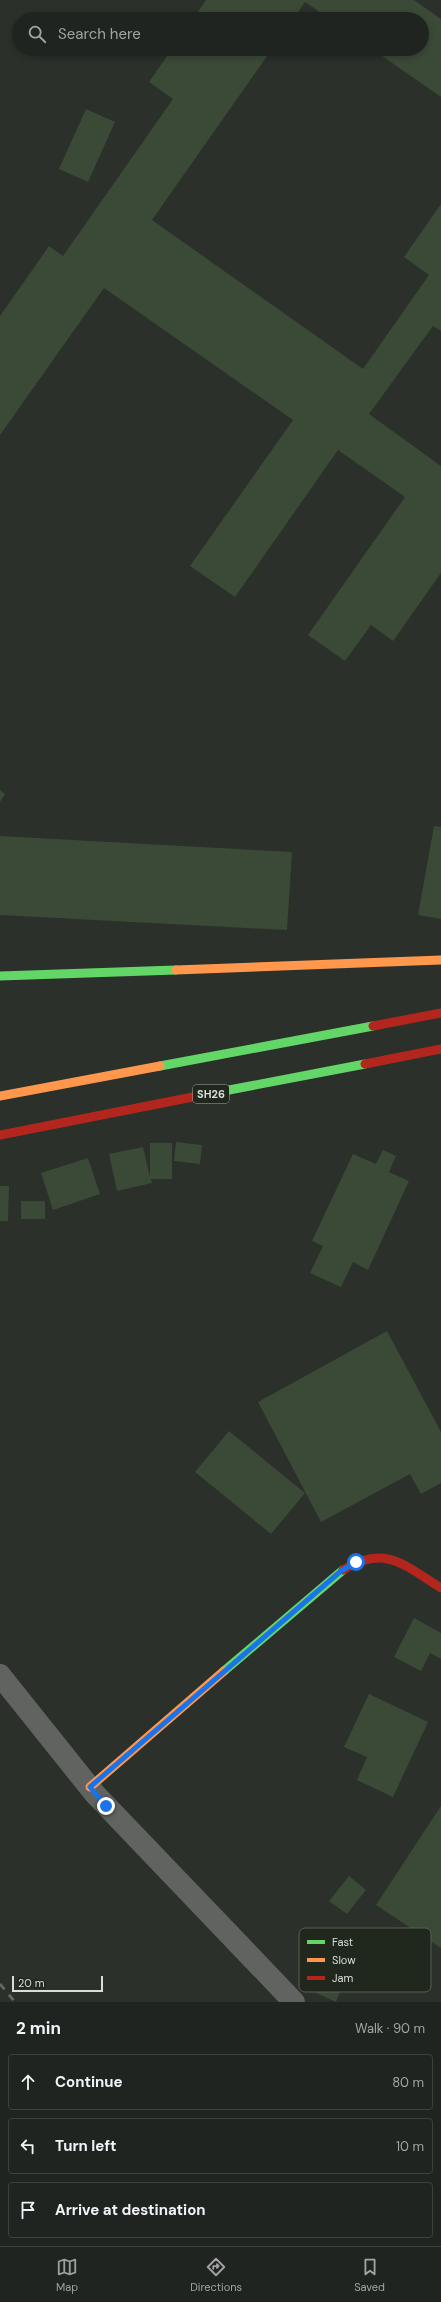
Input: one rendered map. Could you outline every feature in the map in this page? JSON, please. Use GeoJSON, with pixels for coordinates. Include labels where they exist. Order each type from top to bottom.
{"type":"FeatureCollection","features":[{"type":"Feature","properties":{"kind":"main road"},"geometry":{"type":"LineString","coordinates":[[0,976],[441,960]]}},
{"type":"Feature","properties":{"kind":"main road"},"geometry":{"type":"LineString","coordinates":[[0,1096],[441,1013]]}},
{"type":"Feature","properties":{"kind":"main road","name":"SH26"},"geometry":{"type":"LineString","coordinates":[[0,1135],[441,1049]]}},
{"type":"Feature","properties":{"kind":"main road"},"geometry":{"type":"LineString","coordinates":[[90,1787],[341,1571],[356,1562],[374,1557],[389,1559],[441,1588]]}},
{"type":"Feature","properties":{"kind":"street"},"geometry":{"type":"LineString","coordinates":[[0,1675],[90,1787],[294,2002]]}},
{"type":"Feature","properties":{"kind":"building"},"geometry":{"type":"Polygon","coordinates":[[[206,0],[414,0],[441,19],[441,97],[382,56],[429,56],[429,12],[320,12],[305,2],[298,12],[198,12],[206,0]]]}},
{"type":"Feature","properties":{"kind":"building"},"geometry":{"type":"Polygon","coordinates":[[[167,56],[267,56],[152,220],[363,369],[429,275],[404,257],[441,204],[441,331],[433,326],[369,414],[441,466],[441,573],[393,641],[371,625],[345,661],[308,635],[405,497],[338,450],[235,597],[190,566],[293,420],[104,288],[0,435],[0,316],[49,246],[63,256],[173,99],[149,82],[167,56]]]}},
{"type":"Feature","properties":{"kind":"building"},"geometry":{"type":"Polygon","coordinates":[[[86,109],[115,122],[88,182],[59,169],[86,109]]]}},
{"type":"Feature","properties":{"kind":"building"},"geometry":{"type":"Polygon","coordinates":[[[0,790],[5,794],[0,802],[0,790]]]}},
{"type":"Feature","properties":{"kind":"building"},"geometry":{"type":"Polygon","coordinates":[[[434,826],[441,827],[441,919],[418,915],[434,826]]]}},
{"type":"Feature","properties":{"kind":"building"},"geometry":{"type":"Polygon","coordinates":[[[0,836],[292,852],[287,930],[0,915],[0,836]]]}},
{"type":"Feature","properties":{"kind":"building"},"geometry":{"type":"Polygon","coordinates":[[[176,1142],[202,1145],[200,1164],[174,1161],[176,1142]]]}},
{"type":"Feature","properties":{"kind":"building"},"geometry":{"type":"Polygon","coordinates":[[[150,1143],[172,1143],[172,1179],[151,1179],[152,1183],[117,1191],[109,1154],[143,1147],[150,1177],[150,1143]]]}},
{"type":"Feature","properties":{"kind":"building"},"geometry":{"type":"Polygon","coordinates":[[[383,1150],[396,1156],[389,1172],[409,1181],[368,1270],[353,1262],[341,1287],[310,1273],[323,1246],[312,1241],[353,1154],[376,1164],[383,1150]]]}},
{"type":"Feature","properties":{"kind":"building"},"geometry":{"type":"Polygon","coordinates":[[[88,1158],[100,1194],[53,1210],[41,1173],[88,1158]]]}},
{"type":"Feature","properties":{"kind":"building"},"geometry":{"type":"Polygon","coordinates":[[[0,1186],[9,1186],[8,1221],[0,1221],[0,1186]]]}},
{"type":"Feature","properties":{"kind":"building"},"geometry":{"type":"Polygon","coordinates":[[[21,1201],[45,1201],[45,1219],[21,1219],[21,1201]]]}},
{"type":"Feature","properties":{"kind":"building"},"geometry":{"type":"Polygon","coordinates":[[[387,1331],[441,1432],[441,1483],[421,1494],[410,1474],[321,1522],[258,1402],[387,1331]]]}},
{"type":"Feature","properties":{"kind":"building"},"geometry":{"type":"Polygon","coordinates":[[[229,1431],[305,1493],[271,1534],[195,1472],[229,1431]]]}},
{"type":"Feature","properties":{"kind":"building"},"geometry":{"type":"Polygon","coordinates":[[[414,1618],[441,1633],[441,1659],[430,1653],[421,1671],[394,1657],[414,1618]]]}},
{"type":"Feature","properties":{"kind":"building"},"geometry":{"type":"Polygon","coordinates":[[[369,1694],[428,1722],[393,1797],[357,1780],[367,1757],[344,1747],[369,1694]]]}},
{"type":"Feature","properties":{"kind":"building"},"geometry":{"type":"Polygon","coordinates":[[[441,1806],[441,1948],[431,1941],[431,1928],[411,1928],[376,1905],[441,1806]]]}},
{"type":"Feature","properties":{"kind":"building"},"geometry":{"type":"Polygon","coordinates":[[[349,1876],[366,1890],[347,1914],[329,1901],[349,1876]]]}},
{"type":"Feature","properties":{"kind":"building"},"geometry":{"type":"Polygon","coordinates":[[[314,1992],[340,1992],[336,2002],[314,1992]]]}},
{"type":"Feature","properties":{"kind":"railway"},"geometry":{"type":"LineString","coordinates":[[0,1984],[15,2002]]}},
{"type":"Feature","properties":{"kind":"traffic: fast"},"geometry":{"type":"LineString","coordinates":[[0,976],[176,970]]}},
{"type":"Feature","properties":{"kind":"traffic: fast"},"geometry":{"type":"LineString","coordinates":[[160,1066],[373,1026]]}},
{"type":"Feature","properties":{"kind":"traffic: fast"},"geometry":{"type":"LineString","coordinates":[[208,1094],[365,1064]]}},
{"type":"Feature","properties":{"kind":"traffic: fast"},"geometry":{"type":"LineString","coordinates":[[224,1671],[343,1570]]}},
{"type":"Feature","properties":{"kind":"traffic: slow"},"geometry":{"type":"LineString","coordinates":[[176,970],[441,960]]}},
{"type":"Feature","properties":{"kind":"traffic: slow"},"geometry":{"type":"LineString","coordinates":[[0,1096],[160,1066]]}},
{"type":"Feature","properties":{"kind":"traffic: slow"},"geometry":{"type":"LineString","coordinates":[[90,1787],[224,1671]]}},
{"type":"Feature","properties":{"kind":"traffic: jam"},"geometry":{"type":"LineString","coordinates":[[373,1026],[441,1013]]}},
{"type":"Feature","properties":{"kind":"traffic: jam"},"geometry":{"type":"LineString","coordinates":[[365,1064],[441,1049]]}},
{"type":"Feature","properties":{"kind":"traffic: jam"},"geometry":{"type":"LineString","coordinates":[[0,1135],[208,1094]]}},
{"type":"Feature","properties":{"kind":"traffic: jam"},"geometry":{"type":"LineString","coordinates":[[343,1570],[358,1562],[383,1558],[405,1565],[441,1588]]}},
{"type":"Feature","properties":{"kind":"route"},"geometry":{"type":"LineString","coordinates":[[106,1806],[90,1787],[341,1571],[356,1562]]}}]}
